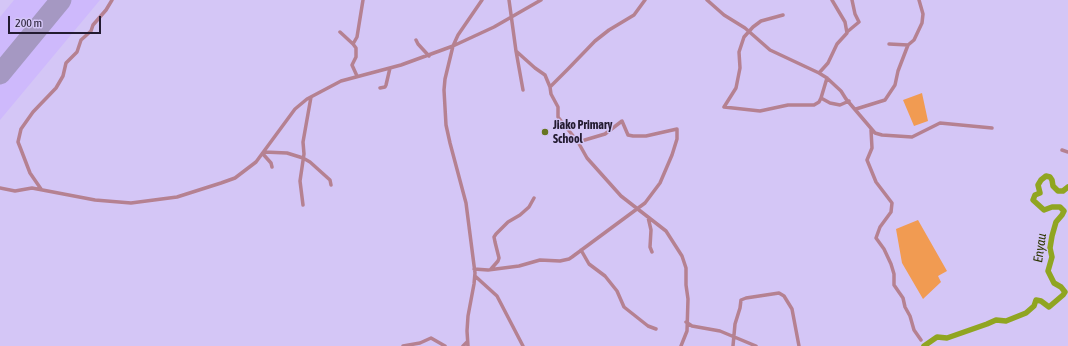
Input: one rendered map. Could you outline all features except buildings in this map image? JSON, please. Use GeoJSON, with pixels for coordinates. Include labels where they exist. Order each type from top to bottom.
{"type":"FeatureCollection","features":[{"type":"Feature","properties":{"kind":"street"},"geometry":{"type":"LineString","coordinates":[[41,189],[32,177],[18,142],[21,129],[33,112],[56,88],[63,76],[66,63],[76,52],[81,40],[90,31],[112,0]]}},
{"type":"Feature","properties":{"kind":"street"},"geometry":{"type":"LineString","coordinates":[[353,44],[357,37],[363,0]]}},
{"type":"Feature","properties":{"kind":"street"},"geometry":{"type":"LineString","coordinates":[[463,346],[468,344],[468,316],[475,276],[466,203],[450,143],[444,105],[444,90],[445,79],[453,46],[482,0]]}},
{"type":"Feature","properties":{"kind":"street"},"geometry":{"type":"LineString","coordinates":[[509,0],[523,90]]}},
{"type":"Feature","properties":{"kind":"street"},"geometry":{"type":"LineString","coordinates":[[0,188],[13,190],[30,188],[41,189],[83,198],[121,203],[177,197],[234,178],[256,162],[295,109],[311,97],[341,81],[429,56],[453,46],[512,17],[541,0]]}},
{"type":"Feature","properties":{"kind":"street"},"geometry":{"type":"LineString","coordinates":[[550,87],[568,70],[595,40],[634,15],[645,0]]}},
{"type":"Feature","properties":{"kind":"street"},"geometry":{"type":"LineString","coordinates":[[707,0],[724,15],[749,32],[775,53],[827,78],[838,87],[871,129],[876,133],[906,137],[917,135],[940,123],[992,128]]}},
{"type":"Feature","properties":{"kind":"street"},"geometry":{"type":"LineString","coordinates":[[832,0],[845,22],[847,32]]}},
{"type":"Feature","properties":{"kind":"street"},"geometry":{"type":"LineString","coordinates":[[819,73],[828,63],[837,44],[847,32],[859,22],[855,14],[852,0]]}},
{"type":"Feature","properties":{"kind":"street"},"geometry":{"type":"LineString","coordinates":[[856,109],[883,101],[895,85],[898,71],[908,45],[914,40],[924,18],[919,0]]}},
{"type":"Feature","properties":{"kind":"street"},"geometry":{"type":"LineString","coordinates":[[783,15],[761,21],[749,32],[739,48],[740,68],[736,88],[724,107],[760,111],[788,105],[814,105],[819,102],[821,98],[827,78]]}},
{"type":"Feature","properties":{"kind":"street"},"geometry":{"type":"LineString","coordinates":[[340,32],[353,44],[357,51],[352,67],[357,76]]}},
{"type":"Feature","properties":{"kind":"street"},"geometry":{"type":"LineString","coordinates":[[416,40],[429,56]]}},
{"type":"Feature","properties":{"kind":"street"},"geometry":{"type":"LineString","coordinates":[[889,44],[908,45]]}},
{"type":"Feature","properties":{"kind":"street"},"geometry":{"type":"LineString","coordinates":[[516,51],[545,75],[552,96],[558,106],[558,117],[578,142],[588,158],[621,196],[668,233],[685,262],[688,299],[686,331],[681,346]]}},
{"type":"Feature","properties":{"kind":"street"},"geometry":{"type":"LineString","coordinates":[[380,88],[385,87],[386,85],[390,68]]}},
{"type":"Feature","properties":{"kind":"street"},"geometry":{"type":"LineString","coordinates":[[303,205],[300,181],[304,136],[311,97]]}},
{"type":"Feature","properties":{"kind":"street"},"geometry":{"type":"LineString","coordinates":[[821,98],[830,103],[840,105],[849,102]]}},
{"type":"Feature","properties":{"kind":"street"},"geometry":{"type":"LineString","coordinates":[[474,269],[520,266],[540,260],[565,260],[570,258],[639,209],[645,203],[660,183],[674,151],[677,129],[646,136],[633,136],[628,135],[622,120],[605,134],[578,142]]}},
{"type":"Feature","properties":{"kind":"street"},"geometry":{"type":"LineString","coordinates":[[871,129],[872,148],[867,160],[868,165],[876,182],[892,204],[891,212],[880,227],[876,238],[891,264],[894,285],[903,298],[914,330],[921,340]]}},
{"type":"Feature","properties":{"kind":"street"},"geometry":{"type":"LineString","coordinates":[[1062,150],[1068,152]]}},
{"type":"Feature","properties":{"kind":"street"},"geometry":{"type":"LineString","coordinates":[[264,153],[287,153],[303,158],[310,162],[330,180],[331,185]]}},
{"type":"Feature","properties":{"kind":"street"},"geometry":{"type":"LineString","coordinates":[[264,153],[272,167]]}},
{"type":"Feature","properties":{"kind":"street"},"geometry":{"type":"LineString","coordinates":[[491,269],[500,258],[494,237],[508,222],[520,215],[529,207],[534,198]]}},
{"type":"Feature","properties":{"kind":"street"},"geometry":{"type":"LineString","coordinates":[[648,217],[651,230],[650,247],[652,252]]}},
{"type":"Feature","properties":{"kind":"street"},"geometry":{"type":"LineString","coordinates":[[581,250],[589,264],[605,276],[619,294],[624,308],[648,326],[656,329]]}},
{"type":"Feature","properties":{"kind":"street"},"geometry":{"type":"LineString","coordinates":[[475,276],[497,296],[523,346]]}},
{"type":"Feature","properties":{"kind":"street"},"geometry":{"type":"LineString","coordinates":[[733,346],[735,324],[741,300],[779,293],[784,296],[792,309],[800,346]]}},
{"type":"Feature","properties":{"kind":"street"},"geometry":{"type":"LineString","coordinates":[[686,322],[696,327],[720,332],[756,346]]}},
{"type":"Feature","properties":{"kind":"street"},"geometry":{"type":"LineString","coordinates":[[403,346],[420,343],[431,338],[445,346]]}},
{"type":"Feature","properties":{"kind":"shaded area"},"geometry":{"type":"Polygon","coordinates":[[[14,0],[100,0],[0,120],[0,17],[14,0]]]}},
{"type":"Feature","properties":{"kind":"shaded area"},"geometry":{"type":"Polygon","coordinates":[[[922,93],[928,121],[914,126],[903,100],[922,93]]]}},
{"type":"Feature","properties":{"kind":"shaded area"},"geometry":{"type":"Polygon","coordinates":[[[918,220],[947,271],[938,276],[941,282],[923,299],[902,263],[896,229],[918,220]]]}},
{"type":"Feature","properties":{"kind":"waterway","name":"Enyau"},"geometry":{"type":"LineString","coordinates":[[924,346],[937,337],[947,338],[996,320],[1006,321],[1026,313],[1034,306],[1036,300],[1041,301],[1049,307],[1063,295],[1065,292],[1061,287],[1054,283],[1048,271],[1052,257],[1050,248],[1052,236],[1056,222],[1064,211],[1060,207],[1052,207],[1044,210],[1033,200],[1035,195],[1040,193],[1038,185],[1046,176],[1050,177],[1053,186],[1058,191],[1063,191],[1068,187]]}},
{"type":"Feature","properties":{"kind":"runway"},"geometry":{"type":"LineString","coordinates":[[0,74],[61,0]]}},
{"type":"Feature","properties":{"kind":"place","name":"Jiako Primary School"},"geometry":{"type":"Point","coordinates":[545,132]}}]}
